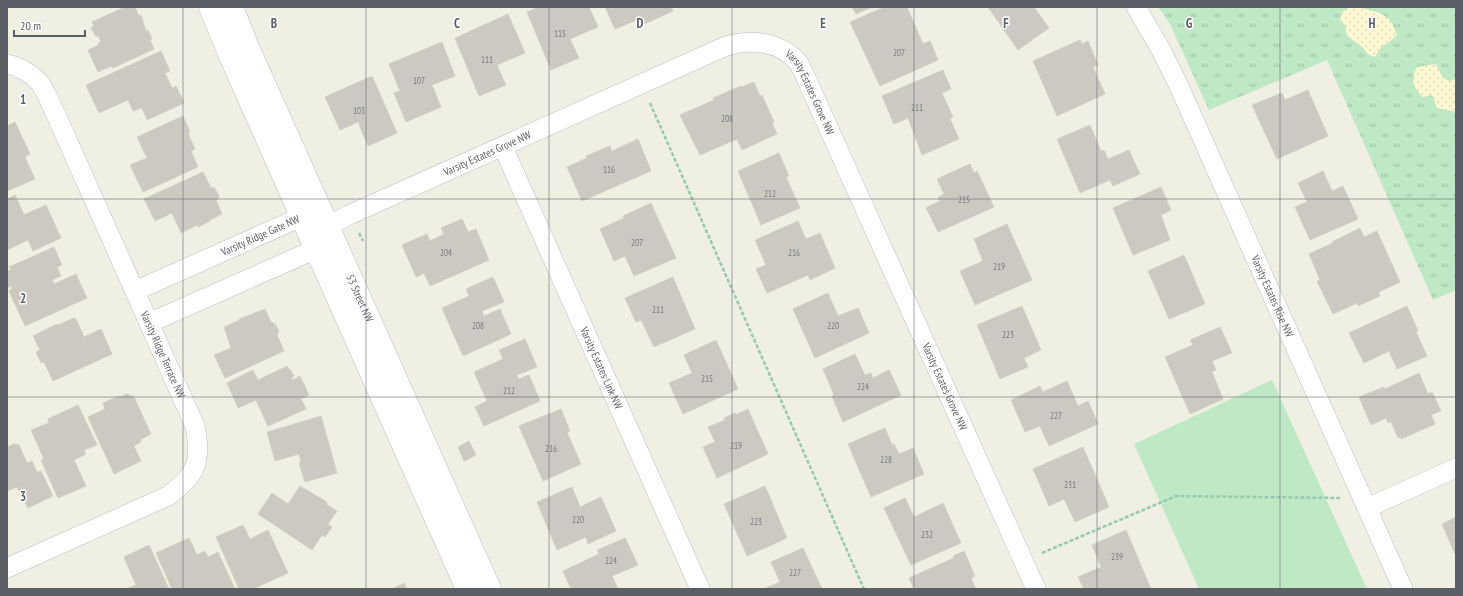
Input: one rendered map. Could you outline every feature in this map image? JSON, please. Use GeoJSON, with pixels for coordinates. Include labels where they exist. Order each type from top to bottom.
{"type":"FeatureCollection","features":[{"type":"Feature","properties":{"kind":"street","name":"53 Street NW"},"geometry":{"type":"LineString","coordinates":[[210,7],[301,217],[467,589]]}},
{"type":"Feature","properties":{"kind":"street","name":"53 Street NW"},"geometry":{"type":"LineString","coordinates":[[232,7],[248,47],[490,589]]}},
{"type":"Feature","properties":{"kind":"street","name":"Varsity Estates Rise NW"},"geometry":{"type":"LineString","coordinates":[[1136,7],[1160,48],[1178,84],[1403,589]]}},
{"type":"Feature","properties":{"kind":"street","name":"Varsity Estates Grove NW"},"geometry":{"type":"LineString","coordinates":[[328,226],[349,215],[726,46],[740,43],[759,42],[773,45],[785,51],[798,63],[806,78],[1036,589]]}},
{"type":"Feature","properties":{"kind":"street","name":"Varsity Ridge Terrace NW"},"geometry":{"type":"LineString","coordinates":[[7,64],[30,74],[40,83],[48,97],[195,426],[199,445],[195,468],[179,488],[168,496],[7,568]]}},
{"type":"Feature","properties":{"kind":"street","name":"Varsity Estates Link NW"},"geometry":{"type":"LineString","coordinates":[[503,147],[700,589]]}},
{"type":"Feature","properties":{"kind":"street","name":"Varsity Ridge Gate NW"},"geometry":{"type":"LineString","coordinates":[[134,291],[301,217],[328,226]]}},
{"type":"Feature","properties":{"kind":"street"},"geometry":{"type":"LineString","coordinates":[[149,323],[316,249],[328,226]]}},
{"type":"Feature","properties":{"kind":"street"},"geometry":{"type":"LineString","coordinates":[[1367,508],[1456,468]]}},
{"type":"Feature","properties":{"kind":"path"},"geometry":{"type":"LineString","coordinates":[[650,102],[864,589]]}},
{"type":"Feature","properties":{"kind":"path"},"geometry":{"type":"LineString","coordinates":[[1042,553],[1176,496],[1342,498]]}},
{"type":"Feature","properties":{"kind":"green space"},"geometry":{"type":"Polygon","coordinates":[[[1158,7],[1456,7],[1456,290],[1433,300],[1327,60],[1209,110],[1169,22],[1158,7]]]}},
{"type":"Feature","properties":{"kind":"green space"},"geometry":{"type":"Polygon","coordinates":[[[1272,380],[1367,589],[1199,589],[1134,444],[1272,380]]]}},
{"type":"Feature","properties":{"kind":"sand"},"geometry":{"type":"Polygon","coordinates":[[[1350,7],[1375,11],[1388,18],[1392,23],[1397,35],[1382,46],[1375,57],[1368,53],[1346,33],[1346,26],[1340,20],[1342,12],[1350,7]]]}},
{"type":"Feature","properties":{"kind":"sand"},"geometry":{"type":"Polygon","coordinates":[[[1436,64],[1443,78],[1450,81],[1456,79],[1456,112],[1437,108],[1432,95],[1422,97],[1416,89],[1413,79],[1417,67],[1436,64]]]}},
{"type":"Feature","properties":{"kind":"building"},"geometry":{"type":"Polygon","coordinates":[[[125,7],[135,7],[139,16],[141,15],[146,31],[148,30],[152,39],[150,40],[154,49],[113,68],[111,66],[98,72],[88,50],[99,45],[98,43],[101,42],[98,35],[96,37],[91,28],[94,26],[92,22],[125,7]]]}},
{"type":"Feature","properties":{"kind":"building"},"geometry":{"type":"Polygon","coordinates":[[[539,7],[589,7],[598,27],[570,39],[579,58],[551,70],[527,12],[539,7]]]}},
{"type":"Feature","properties":{"kind":"building"},"geometry":{"type":"Polygon","coordinates":[[[605,7],[671,7],[673,11],[640,26],[637,20],[615,29],[605,7]]]}},
{"type":"Feature","properties":{"kind":"building"},"geometry":{"type":"Polygon","coordinates":[[[852,7],[872,7],[856,14],[852,7]]]}},
{"type":"Feature","properties":{"kind":"building"},"geometry":{"type":"Polygon","coordinates":[[[885,7],[907,7],[923,44],[930,41],[938,60],[880,86],[850,22],[885,7]]]}},
{"type":"Feature","properties":{"kind":"building"},"geometry":{"type":"Polygon","coordinates":[[[988,7],[1034,7],[1049,28],[1018,50],[988,7]]]}},
{"type":"Feature","properties":{"kind":"building"},"geometry":{"type":"Polygon","coordinates":[[[508,14],[525,53],[497,65],[506,85],[479,96],[455,38],[508,14]]]}},
{"type":"Feature","properties":{"kind":"building"},"geometry":{"type":"Polygon","coordinates":[[[1080,40],[1082,44],[1088,41],[1098,65],[1093,67],[1105,94],[1057,116],[1033,61],[1080,40]]]}},
{"type":"Feature","properties":{"kind":"building"},"geometry":{"type":"Polygon","coordinates":[[[442,42],[455,76],[432,85],[441,107],[406,122],[394,93],[400,91],[389,64],[442,42]]]}},
{"type":"Feature","properties":{"kind":"building"},"geometry":{"type":"Polygon","coordinates":[[[161,51],[170,71],[165,73],[172,88],[176,86],[184,103],[147,120],[142,108],[133,111],[128,100],[99,113],[86,85],[161,51]]]}},
{"type":"Feature","properties":{"kind":"building"},"geometry":{"type":"Polygon","coordinates":[[[943,70],[951,89],[942,93],[953,117],[950,119],[959,139],[922,155],[908,118],[894,124],[882,96],[943,70]]]}},
{"type":"Feature","properties":{"kind":"building"},"geometry":{"type":"Polygon","coordinates":[[[372,76],[397,133],[368,146],[358,122],[340,130],[325,97],[372,76]]]}},
{"type":"Feature","properties":{"kind":"building"},"geometry":{"type":"Polygon","coordinates":[[[754,82],[760,96],[762,95],[774,122],[772,123],[777,134],[742,150],[737,139],[700,155],[680,115],[714,100],[713,98],[754,82]]]}},
{"type":"Feature","properties":{"kind":"building"},"geometry":{"type":"Polygon","coordinates":[[[1308,90],[1328,136],[1277,159],[1252,105],[1282,93],[1285,100],[1308,90]]]}},
{"type":"Feature","properties":{"kind":"building"},"geometry":{"type":"Polygon","coordinates":[[[183,116],[195,149],[191,151],[198,167],[143,192],[130,165],[147,158],[137,137],[183,116]]]}},
{"type":"Feature","properties":{"kind":"building"},"geometry":{"type":"Polygon","coordinates":[[[15,122],[30,154],[25,157],[35,179],[7,191],[7,126],[15,122]]]}},
{"type":"Feature","properties":{"kind":"building"},"geometry":{"type":"Polygon","coordinates":[[[1090,125],[1101,151],[1104,150],[1108,159],[1129,150],[1140,174],[1113,186],[1110,180],[1080,193],[1057,139],[1090,125]]]}},
{"type":"Feature","properties":{"kind":"building"},"geometry":{"type":"Polygon","coordinates":[[[638,139],[651,171],[582,201],[567,167],[587,158],[586,156],[610,146],[612,151],[638,139]]]}},
{"type":"Feature","properties":{"kind":"building"},"geometry":{"type":"Polygon","coordinates":[[[779,153],[789,176],[786,177],[800,208],[761,225],[738,171],[779,153]]]}},
{"type":"Feature","properties":{"kind":"building"},"geometry":{"type":"Polygon","coordinates":[[[970,164],[974,173],[977,171],[994,207],[938,232],[926,208],[940,201],[938,197],[944,194],[937,179],[970,164]]]}},
{"type":"Feature","properties":{"kind":"building"},"geometry":{"type":"Polygon","coordinates":[[[1323,171],[1332,191],[1343,186],[1358,219],[1310,240],[1295,207],[1307,202],[1298,183],[1323,171]]]}},
{"type":"Feature","properties":{"kind":"building"},"geometry":{"type":"Polygon","coordinates":[[[203,172],[211,188],[214,187],[219,196],[216,200],[222,214],[198,227],[197,225],[181,233],[172,213],[155,221],[144,199],[203,172]]]}},
{"type":"Feature","properties":{"kind":"building"},"geometry":{"type":"Polygon","coordinates":[[[1161,187],[1171,210],[1161,215],[1170,240],[1133,255],[1113,208],[1161,187]]]}},
{"type":"Feature","properties":{"kind":"building"},"geometry":{"type":"Polygon","coordinates":[[[15,195],[24,215],[46,205],[61,238],[33,251],[28,240],[7,250],[7,199],[15,195]]]}},
{"type":"Feature","properties":{"kind":"building"},"geometry":{"type":"Polygon","coordinates":[[[651,203],[676,258],[634,276],[625,256],[614,261],[600,229],[651,203]]]}},
{"type":"Feature","properties":{"kind":"building"},"geometry":{"type":"Polygon","coordinates":[[[462,219],[468,232],[476,229],[489,260],[430,286],[424,273],[416,277],[402,245],[427,234],[430,241],[444,234],[441,228],[462,219]]]}},
{"type":"Feature","properties":{"kind":"building"},"geometry":{"type":"Polygon","coordinates":[[[798,221],[806,239],[820,233],[835,268],[810,280],[808,275],[767,293],[756,269],[766,265],[755,240],[798,221]]]}},
{"type":"Feature","properties":{"kind":"building"},"geometry":{"type":"Polygon","coordinates":[[[1007,224],[1032,280],[975,305],[960,271],[983,261],[974,239],[1007,224]]]}},
{"type":"Feature","properties":{"kind":"building"},"geometry":{"type":"Polygon","coordinates":[[[1360,228],[1364,237],[1377,231],[1400,282],[1379,292],[1380,296],[1358,306],[1357,303],[1333,314],[1317,281],[1320,280],[1309,254],[1360,228]]]}},
{"type":"Feature","properties":{"kind":"building"},"geometry":{"type":"Polygon","coordinates":[[[54,247],[62,265],[57,267],[61,276],[52,280],[54,284],[76,274],[87,298],[25,326],[9,291],[12,289],[11,286],[7,288],[7,271],[11,270],[9,267],[54,247]]]}},
{"type":"Feature","properties":{"kind":"building"},"geometry":{"type":"Polygon","coordinates":[[[1184,255],[1205,304],[1169,319],[1148,271],[1184,255]]]}},
{"type":"Feature","properties":{"kind":"building"},"geometry":{"type":"Polygon","coordinates":[[[493,277],[504,302],[482,311],[484,316],[500,309],[511,334],[463,356],[442,308],[469,296],[466,289],[493,277]]]}},
{"type":"Feature","properties":{"kind":"building"},"geometry":{"type":"Polygon","coordinates":[[[673,277],[695,329],[654,347],[641,320],[636,322],[625,298],[673,277]]]}},
{"type":"Feature","properties":{"kind":"building"},"geometry":{"type":"Polygon","coordinates":[[[828,293],[838,316],[858,308],[869,333],[815,358],[793,309],[828,293]]]}},
{"type":"Feature","properties":{"kind":"building"},"geometry":{"type":"Polygon","coordinates":[[[1022,306],[1041,350],[1024,358],[1028,367],[1000,379],[977,325],[1022,306]]]}},
{"type":"Feature","properties":{"kind":"building"},"geometry":{"type":"Polygon","coordinates":[[[1407,306],[1418,331],[1416,332],[1427,356],[1397,369],[1389,351],[1364,363],[1349,333],[1407,306]]]}},
{"type":"Feature","properties":{"kind":"building"},"geometry":{"type":"Polygon","coordinates":[[[265,309],[271,322],[275,324],[279,331],[277,335],[284,351],[225,378],[214,355],[231,348],[224,327],[240,320],[239,319],[265,309]]]}},
{"type":"Feature","properties":{"kind":"building"},"geometry":{"type":"Polygon","coordinates":[[[74,318],[76,319],[84,337],[101,329],[112,354],[53,381],[44,362],[41,363],[36,352],[40,350],[33,336],[57,324],[58,325],[74,318]]]}},
{"type":"Feature","properties":{"kind":"building"},"geometry":{"type":"Polygon","coordinates":[[[1220,327],[1232,353],[1212,361],[1216,370],[1212,372],[1223,399],[1190,414],[1165,357],[1193,345],[1190,340],[1220,327]]]}},
{"type":"Feature","properties":{"kind":"building"},"geometry":{"type":"Polygon","coordinates":[[[525,339],[537,367],[517,375],[519,379],[529,375],[540,401],[484,426],[475,407],[487,401],[474,372],[503,359],[499,350],[525,339]]]}},
{"type":"Feature","properties":{"kind":"building"},"geometry":{"type":"Polygon","coordinates":[[[716,340],[738,389],[683,414],[669,383],[692,373],[684,355],[716,340]]]}},
{"type":"Feature","properties":{"kind":"building"},"geometry":{"type":"Polygon","coordinates":[[[855,354],[865,375],[871,373],[873,378],[889,370],[901,395],[843,422],[823,369],[855,354]]]}},
{"type":"Feature","properties":{"kind":"building"},"geometry":{"type":"Polygon","coordinates":[[[287,366],[294,376],[291,378],[293,380],[300,376],[309,395],[301,399],[306,409],[268,426],[256,400],[238,408],[227,383],[253,370],[258,380],[287,366]]]}},
{"type":"Feature","properties":{"kind":"building"},"geometry":{"type":"Polygon","coordinates":[[[1419,373],[1428,394],[1432,392],[1441,411],[1431,415],[1435,424],[1401,439],[1401,437],[1398,438],[1391,422],[1388,423],[1386,418],[1371,425],[1359,397],[1384,387],[1385,389],[1419,373]]]}},
{"type":"Feature","properties":{"kind":"building"},"geometry":{"type":"Polygon","coordinates":[[[1067,381],[1078,406],[1088,401],[1098,424],[1049,446],[1040,426],[1025,432],[1011,400],[1040,386],[1043,392],[1067,381]]]}},
{"type":"Feature","properties":{"kind":"building"},"geometry":{"type":"Polygon","coordinates":[[[127,394],[134,397],[151,434],[140,440],[141,442],[134,446],[141,461],[114,474],[88,417],[105,409],[103,403],[127,394]]]}},
{"type":"Feature","properties":{"kind":"building"},"geometry":{"type":"Polygon","coordinates":[[[78,405],[97,445],[84,450],[86,454],[74,460],[86,486],[58,498],[41,460],[44,459],[31,430],[49,423],[48,419],[78,405]]]}},
{"type":"Feature","properties":{"kind":"building"},"geometry":{"type":"Polygon","coordinates":[[[561,409],[570,431],[567,432],[581,464],[543,481],[519,426],[561,409]]]}},
{"type":"Feature","properties":{"kind":"building"},"geometry":{"type":"Polygon","coordinates":[[[748,409],[768,454],[717,478],[703,447],[715,442],[708,427],[725,420],[724,418],[735,413],[736,415],[748,409]]]}},
{"type":"Feature","properties":{"kind":"building"},"geometry":{"type":"Polygon","coordinates":[[[321,416],[337,473],[305,482],[299,463],[301,462],[299,454],[275,461],[267,432],[321,416]]]}},
{"type":"Feature","properties":{"kind":"building"},"geometry":{"type":"Polygon","coordinates":[[[885,428],[892,445],[894,444],[899,454],[913,448],[924,474],[871,497],[848,444],[885,428]]]}},
{"type":"Feature","properties":{"kind":"building"},"geometry":{"type":"Polygon","coordinates":[[[469,441],[476,455],[464,461],[458,447],[469,441]]]}},
{"type":"Feature","properties":{"kind":"building"},"geometry":{"type":"Polygon","coordinates":[[[14,444],[19,445],[27,463],[32,461],[37,472],[41,471],[53,496],[28,508],[17,487],[7,491],[7,447],[14,444]]]}},
{"type":"Feature","properties":{"kind":"building"},"geometry":{"type":"Polygon","coordinates":[[[1083,447],[1109,507],[1075,522],[1064,499],[1049,506],[1033,469],[1083,447]]]}},
{"type":"Feature","properties":{"kind":"building"},"geometry":{"type":"Polygon","coordinates":[[[300,486],[327,502],[326,504],[337,511],[328,524],[332,527],[325,537],[322,535],[312,550],[258,514],[272,493],[288,504],[300,486]]]}},
{"type":"Feature","properties":{"kind":"building"},"geometry":{"type":"Polygon","coordinates":[[[765,486],[787,538],[747,556],[724,504],[765,486]]]}},
{"type":"Feature","properties":{"kind":"building"},"geometry":{"type":"Polygon","coordinates":[[[572,487],[580,507],[601,497],[616,531],[588,544],[586,537],[557,550],[537,502],[572,487]]]}},
{"type":"Feature","properties":{"kind":"building"},"geometry":{"type":"Polygon","coordinates":[[[905,498],[914,517],[943,503],[961,543],[911,565],[884,508],[905,498]]]}},
{"type":"Feature","properties":{"kind":"building"},"geometry":{"type":"Polygon","coordinates":[[[1456,517],[1456,554],[1455,554],[1442,524],[1456,517]]]}},
{"type":"Feature","properties":{"kind":"building"},"geometry":{"type":"Polygon","coordinates":[[[243,525],[250,539],[268,530],[288,573],[253,589],[239,589],[216,537],[243,525]]]}},
{"type":"Feature","properties":{"kind":"building"},"geometry":{"type":"Polygon","coordinates":[[[1126,530],[1151,589],[1084,589],[1078,577],[1101,567],[1092,545],[1126,530]]]}},
{"type":"Feature","properties":{"kind":"building"},"geometry":{"type":"Polygon","coordinates":[[[189,538],[197,555],[205,551],[208,557],[218,552],[235,589],[172,589],[156,553],[189,538]]]}},
{"type":"Feature","properties":{"kind":"building"},"geometry":{"type":"Polygon","coordinates":[[[625,538],[638,565],[612,576],[618,589],[571,589],[563,571],[599,554],[597,550],[625,538]]]}},
{"type":"Feature","properties":{"kind":"building"},"geometry":{"type":"Polygon","coordinates":[[[149,545],[169,589],[126,589],[136,585],[124,557],[149,545]]]}},
{"type":"Feature","properties":{"kind":"building"},"geometry":{"type":"Polygon","coordinates":[[[803,548],[822,589],[763,589],[780,582],[771,562],[803,548]]]}},
{"type":"Feature","properties":{"kind":"building"},"geometry":{"type":"Polygon","coordinates":[[[964,551],[975,576],[971,578],[976,589],[914,589],[909,578],[954,558],[953,556],[964,551]]]}},
{"type":"Feature","properties":{"kind":"building"},"geometry":{"type":"Polygon","coordinates":[[[404,583],[407,589],[392,589],[404,583]]]}}]}
